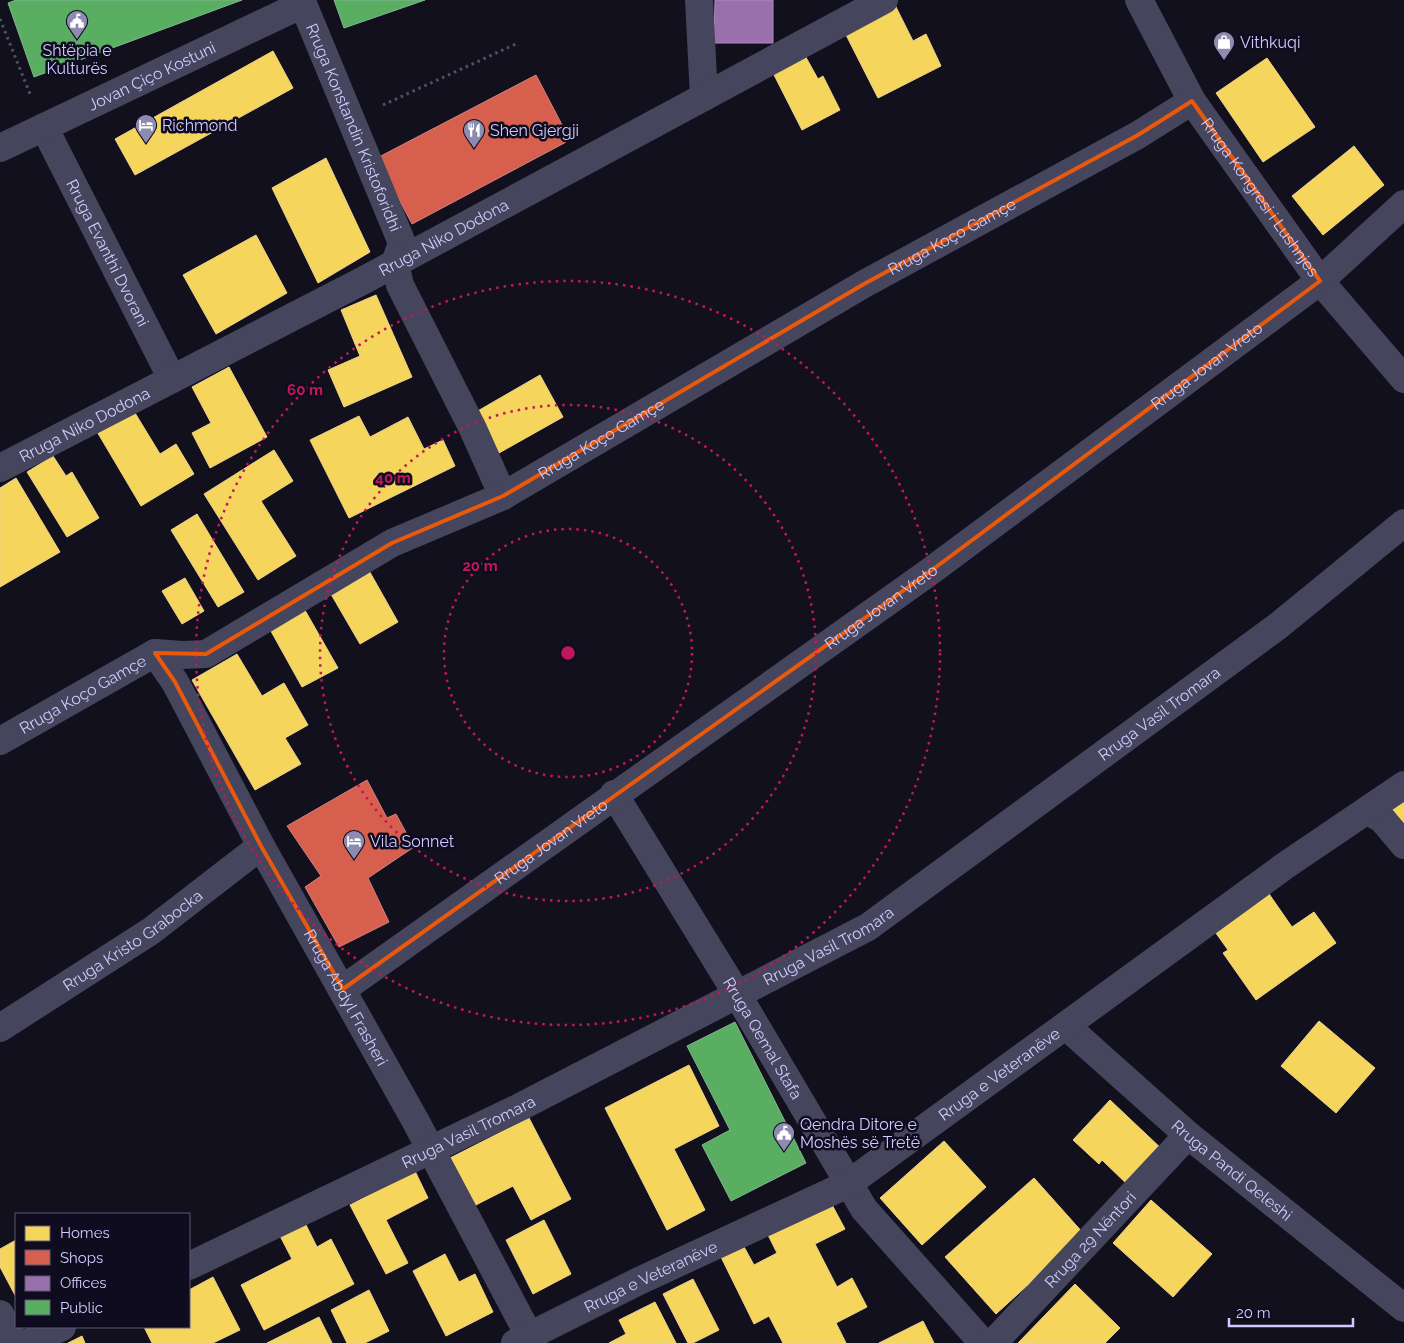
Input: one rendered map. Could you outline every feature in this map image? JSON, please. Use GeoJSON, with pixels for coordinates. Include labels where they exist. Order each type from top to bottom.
{"type":"FeatureCollection","features":[{"type":"Feature","properties":{"kind":"street"},"geometry":{"type":"LineString","coordinates":[[699,0],[704,97]]}},
{"type":"Feature","properties":{"kind":"street","name":"Rruga Niko Dodona"},"geometry":{"type":"LineString","coordinates":[[0,468],[395,262],[884,0]]}},
{"type":"Feature","properties":{"kind":"street","name":"Rruga Kongresi i Lushnjes"},"geometry":{"type":"LineString","coordinates":[[1139,0],[1192,101],[1320,281],[1404,379]]}},
{"type":"Feature","properties":{"kind":"street","name":"Rruga Konstandin Kristoforidhi"},"geometry":{"type":"LineString","coordinates":[[303,4],[402,242],[395,262],[400,285],[473,429],[503,496]]}},
{"type":"Feature","properties":{"kind":"street","name":"Jovan Çiço Kostuni"},"geometry":{"type":"LineString","coordinates":[[0,148],[303,4]]}},
{"type":"Feature","properties":{"kind":"street","name":"Rruga Koço Gamçe"},"geometry":{"type":"LineString","coordinates":[[0,741],[155,653],[182,656],[206,654],[392,543],[503,496],[864,284],[1138,135],[1192,101]]}},
{"type":"Feature","properties":{"kind":"street","name":"Rruga Evanthi Dvorani"},"geometry":{"type":"LineString","coordinates":[[44,127],[172,379]]}},
{"type":"Feature","properties":{"kind":"street","name":"Rruga Jovan Vreto"},"geometry":{"type":"LineString","coordinates":[[343,988],[928,573],[1320,281],[1404,204]]}},
{"type":"Feature","properties":{"kind":"street","name":"Rruga Vasil Tromara"},"geometry":{"type":"LineString","coordinates":[[190,1266],[520,1107],[868,927],[1278,626],[1404,523]]}},
{"type":"Feature","properties":{"kind":"street","name":"Rruga Abdyl Frasheri"},"geometry":{"type":"LineString","coordinates":[[155,653],[175,682],[261,846],[343,988],[431,1149],[526,1341]]}},
{"type":"Feature","properties":{"kind":"street","name":"Rruga e Veteranëve"},"geometry":{"type":"LineString","coordinates":[[526,1341],[639,1281],[848,1184],[948,1109],[1066,1026],[1286,865],[1404,785]]}},
{"type":"Feature","properties":{"kind":"street","name":"Rruga Qemal Stafa"},"geometry":{"type":"LineString","coordinates":[[614,794],[738,994],[848,1184],[864,1208],[983,1343]]}},
{"type":"Feature","properties":{"kind":"street"},"geometry":{"type":"LineString","coordinates":[[1366,811],[1382,819],[1404,845]]}},
{"type":"Feature","properties":{"kind":"street","name":"Rruga Kristo Grabocka"},"geometry":{"type":"LineString","coordinates":[[0,1028],[151,931],[261,846]]}},
{"type":"Feature","properties":{"kind":"street","name":"Rruga Pandi Qeleshi"},"geometry":{"type":"LineString","coordinates":[[1066,1026],[1188,1135],[1404,1308]]}},
{"type":"Feature","properties":{"kind":"street","name":"Rruga 29 Nëntori"},"geometry":{"type":"LineString","coordinates":[[993,1343],[1188,1135]]}},
{"type":"Feature","properties":{"kind":"street"},"geometry":{"type":"LineString","coordinates":[[0,1314],[15,1343]]}},
{"type":"Feature","properties":{"kind":"street"},"geometry":{"type":"LineString","coordinates":[[28,1343],[60,1328]]}},
{"type":"Feature","properties":{"kind":"path"},"geometry":{"type":"LineString","coordinates":[[0,19],[44,127]]}},
{"type":"Feature","properties":{"kind":"path"},"geometry":{"type":"LineString","coordinates":[[352,121],[518,42]]}},
{"type":"Feature","properties":{"kind":"highlighted area"},"geometry":{"type":"Polygon","coordinates":[[[1192,101],[1320,281],[928,573],[343,989],[261,846],[175,682],[155,653],[206,654],[392,543],[503,496],[864,284],[1138,135],[1192,101]]]}},
{"type":"Feature","properties":{"kind":"building: Homes"},"geometry":{"type":"Polygon","coordinates":[[[895,5],[913,41],[926,34],[941,66],[878,98],[844,31],[895,5]]]}},
{"type":"Feature","properties":{"kind":"building: Homes"},"geometry":{"type":"Polygon","coordinates":[[[273,51],[293,88],[135,175],[115,139],[273,51]]]}},
{"type":"Feature","properties":{"kind":"building: Homes"},"geometry":{"type":"Polygon","coordinates":[[[803,52],[818,79],[823,76],[840,110],[802,130],[771,69],[803,52]]]}},
{"type":"Feature","properties":{"kind":"building: Homes"},"geometry":{"type":"Polygon","coordinates":[[[1267,58],[1315,127],[1263,162],[1216,93],[1267,58]]]}},
{"type":"Feature","properties":{"kind":"building: Homes"},"geometry":{"type":"Polygon","coordinates":[[[1354,146],[1384,185],[1323,235],[1292,196],[1354,146]]]}},
{"type":"Feature","properties":{"kind":"building: Homes"},"geometry":{"type":"Polygon","coordinates":[[[326,158],[370,252],[318,283],[272,188],[326,158]]]}},
{"type":"Feature","properties":{"kind":"building: Homes"},"geometry":{"type":"Polygon","coordinates":[[[256,235],[287,293],[216,334],[183,275],[256,235]]]}},
{"type":"Feature","properties":{"kind":"building: Homes"},"geometry":{"type":"Polygon","coordinates":[[[376,295],[412,377],[344,407],[328,370],[360,356],[341,310],[376,295]]]}},
{"type":"Feature","properties":{"kind":"building: Homes"},"geometry":{"type":"Polygon","coordinates":[[[229,367],[267,437],[210,468],[192,433],[211,423],[192,387],[229,367]]]}},
{"type":"Feature","properties":{"kind":"building: Homes"},"geometry":{"type":"Polygon","coordinates":[[[540,375],[563,417],[499,453],[476,412],[540,375]]]}},
{"type":"Feature","properties":{"kind":"building: Homes"},"geometry":{"type":"Polygon","coordinates":[[[132,408],[160,454],[176,444],[194,474],[141,506],[96,430],[132,408]]]}},
{"type":"Feature","properties":{"kind":"building: Homes"},"geometry":{"type":"Polygon","coordinates":[[[359,416],[370,437],[408,417],[424,449],[443,440],[455,466],[349,518],[310,440],[359,416]]]}},
{"type":"Feature","properties":{"kind":"building: Homes"},"geometry":{"type":"Polygon","coordinates":[[[274,450],[293,481],[261,501],[296,556],[258,580],[204,494],[274,450]]]}},
{"type":"Feature","properties":{"kind":"building: Homes"},"geometry":{"type":"Polygon","coordinates":[[[53,456],[66,476],[72,472],[99,518],[67,537],[27,472],[53,456]]]}},
{"type":"Feature","properties":{"kind":"building: Homes"},"geometry":{"type":"Polygon","coordinates":[[[16,478],[60,552],[0,587],[0,488],[16,478]]]}},
{"type":"Feature","properties":{"kind":"building: Homes"},"geometry":{"type":"Polygon","coordinates":[[[197,514],[244,592],[218,607],[171,530],[197,514]]]}},
{"type":"Feature","properties":{"kind":"building: Homes"},"geometry":{"type":"Polygon","coordinates":[[[367,567],[398,622],[360,644],[328,589],[367,567]]]}},
{"type":"Feature","properties":{"kind":"building: Homes"},"geometry":{"type":"Polygon","coordinates":[[[185,578],[204,611],[182,624],[162,591],[185,578]]]}},
{"type":"Feature","properties":{"kind":"building: Homes"},"geometry":{"type":"Polygon","coordinates":[[[302,605],[338,668],[302,687],[267,624],[302,605]]]}},
{"type":"Feature","properties":{"kind":"building: Homes"},"geometry":{"type":"Polygon","coordinates":[[[237,654],[262,696],[284,683],[308,725],[285,738],[301,764],[255,790],[192,680],[237,654]]]}},
{"type":"Feature","properties":{"kind":"building: Homes"},"geometry":{"type":"Polygon","coordinates":[[[1404,797],[1404,824],[1390,806],[1404,797]]]}},
{"type":"Feature","properties":{"kind":"building: Homes"},"geometry":{"type":"Polygon","coordinates":[[[1267,891],[1292,927],[1314,912],[1336,943],[1256,1000],[1223,953],[1228,950],[1213,929],[1267,891]]]}},
{"type":"Feature","properties":{"kind":"building: Homes"},"geometry":{"type":"Polygon","coordinates":[[[1319,1021],[1375,1068],[1336,1113],[1281,1066],[1319,1021]]]}},
{"type":"Feature","properties":{"kind":"building: Homes"},"geometry":{"type":"Polygon","coordinates":[[[689,1065],[719,1126],[674,1149],[705,1210],[667,1230],[605,1108],[689,1065]]]}},
{"type":"Feature","properties":{"kind":"building: Homes"},"geometry":{"type":"Polygon","coordinates":[[[1110,1100],[1165,1152],[1131,1188],[1102,1160],[1099,1164],[1073,1140],[1110,1100]]]}},
{"type":"Feature","properties":{"kind":"building: Homes"},"geometry":{"type":"Polygon","coordinates":[[[529,1118],[571,1199],[531,1220],[513,1186],[472,1207],[448,1159],[529,1118]]]}},
{"type":"Feature","properties":{"kind":"building: Homes"},"geometry":{"type":"Polygon","coordinates":[[[944,1141],[986,1187],[922,1245],[880,1198],[944,1141]]]}},
{"type":"Feature","properties":{"kind":"building: Homes"},"geometry":{"type":"Polygon","coordinates":[[[415,1171],[428,1198],[386,1220],[408,1263],[386,1274],[350,1205],[415,1171]]]}},
{"type":"Feature","properties":{"kind":"building: Homes"},"geometry":{"type":"Polygon","coordinates":[[[1034,1178],[1084,1234],[996,1314],[945,1257],[1034,1178]]]}},
{"type":"Feature","properties":{"kind":"building: Homes"},"geometry":{"type":"Polygon","coordinates":[[[1151,1200],[1212,1254],[1173,1297],[1113,1243],[1151,1200]]]}},
{"type":"Feature","properties":{"kind":"building: Homes"},"geometry":{"type":"Polygon","coordinates":[[[830,1201],[845,1229],[815,1244],[837,1287],[852,1278],[867,1307],[836,1323],[846,1343],[783,1343],[769,1316],[754,1324],[721,1257],[743,1245],[754,1265],[777,1253],[767,1233],[830,1201]]]}},
{"type":"Feature","properties":{"kind":"building: Homes"},"geometry":{"type":"Polygon","coordinates":[[[544,1220],[571,1274],[533,1294],[506,1240],[544,1220]]]}},
{"type":"Feature","properties":{"kind":"building: Homes"},"geometry":{"type":"Polygon","coordinates":[[[304,1221],[317,1247],[331,1239],[354,1284],[264,1330],[241,1285],[292,1259],[279,1234],[304,1221]]]}},
{"type":"Feature","properties":{"kind":"building: Homes"},"geometry":{"type":"Polygon","coordinates":[[[15,1241],[15,1295],[0,1267],[0,1249],[15,1241]]]}},
{"type":"Feature","properties":{"kind":"building: Homes"},"geometry":{"type":"Polygon","coordinates":[[[445,1254],[459,1282],[475,1274],[493,1312],[446,1336],[413,1271],[445,1254]]]}},
{"type":"Feature","properties":{"kind":"building: Homes"},"geometry":{"type":"Polygon","coordinates":[[[213,1277],[240,1330],[213,1343],[152,1343],[144,1328],[190,1328],[190,1289],[213,1277]]]}},
{"type":"Feature","properties":{"kind":"building: Homes"},"geometry":{"type":"Polygon","coordinates":[[[693,1279],[719,1330],[693,1343],[688,1343],[663,1294],[693,1279]]]}},
{"type":"Feature","properties":{"kind":"building: Homes"},"geometry":{"type":"Polygon","coordinates":[[[1075,1284],[1120,1328],[1105,1343],[1018,1343],[1075,1284]]]}},
{"type":"Feature","properties":{"kind":"building: Homes"},"geometry":{"type":"Polygon","coordinates":[[[369,1290],[389,1331],[365,1343],[347,1343],[331,1310],[369,1290]]]}},
{"type":"Feature","properties":{"kind":"building: Homes"},"geometry":{"type":"Polygon","coordinates":[[[655,1302],[676,1343],[609,1343],[626,1334],[619,1320],[655,1302]]]}},
{"type":"Feature","properties":{"kind":"building: Homes"},"geometry":{"type":"Polygon","coordinates":[[[319,1317],[332,1343],[267,1343],[319,1317]]]}},
{"type":"Feature","properties":{"kind":"building: Homes"},"geometry":{"type":"Polygon","coordinates":[[[923,1321],[934,1343],[879,1343],[923,1321]]]}},
{"type":"Feature","properties":{"kind":"building: Homes"},"geometry":{"type":"Polygon","coordinates":[[[82,1336],[85,1343],[68,1343],[82,1336]]]}},
{"type":"Feature","properties":{"kind":"building: Shops","name":"Shen Gjergji"},"geometry":{"type":"Polygon","coordinates":[[[536,75],[570,140],[412,224],[377,158],[536,75]]]}},
{"type":"Feature","properties":{"kind":"building: Shops"},"geometry":{"type":"Polygon","coordinates":[[[367,780],[387,818],[396,814],[414,847],[368,878],[389,922],[339,947],[305,887],[321,876],[287,826],[367,780]]]}},
{"type":"Feature","properties":{"kind":"building: Offices"},"geometry":{"type":"Polygon","coordinates":[[[715,0],[773,0],[773,43],[714,43],[715,0]]]}},
{"type":"Feature","properties":{"kind":"building: Public","name":"Shtëpia e Kulturës"},"geometry":{"type":"Polygon","coordinates":[[[16,0],[242,0],[34,77],[8,3],[16,0]]]}},
{"type":"Feature","properties":{"kind":"building: Public"},"geometry":{"type":"Polygon","coordinates":[[[334,0],[425,0],[344,28],[334,0]]]}},
{"type":"Feature","properties":{"kind":"building: Public"},"geometry":{"type":"Polygon","coordinates":[[[735,1022],[806,1163],[731,1201],[702,1145],[730,1130],[687,1046],[735,1022]]]}},
{"type":"Feature","properties":{"kind":"place","name":"Shtëpia e Kulturës"},"geometry":{"type":"Point","coordinates":[77,40]}},
{"type":"Feature","properties":{"kind":"place","name":"Vithkuqi"},"geometry":{"type":"Point","coordinates":[1224,61]}},
{"type":"Feature","properties":{"kind":"place","name":"Richmond"},"geometry":{"type":"Point","coordinates":[146,144]}},
{"type":"Feature","properties":{"kind":"place","name":"Shen Gjergji"},"geometry":{"type":"Point","coordinates":[474,149]}},
{"type":"Feature","properties":{"kind":"place","name":"Vila Sonnet"},"geometry":{"type":"Point","coordinates":[354,860]}},
{"type":"Feature","properties":{"kind":"place","name":"Qendra Ditore e Moshës së Tretë"},"geometry":{"type":"Point","coordinates":[784,1152]}}]}
